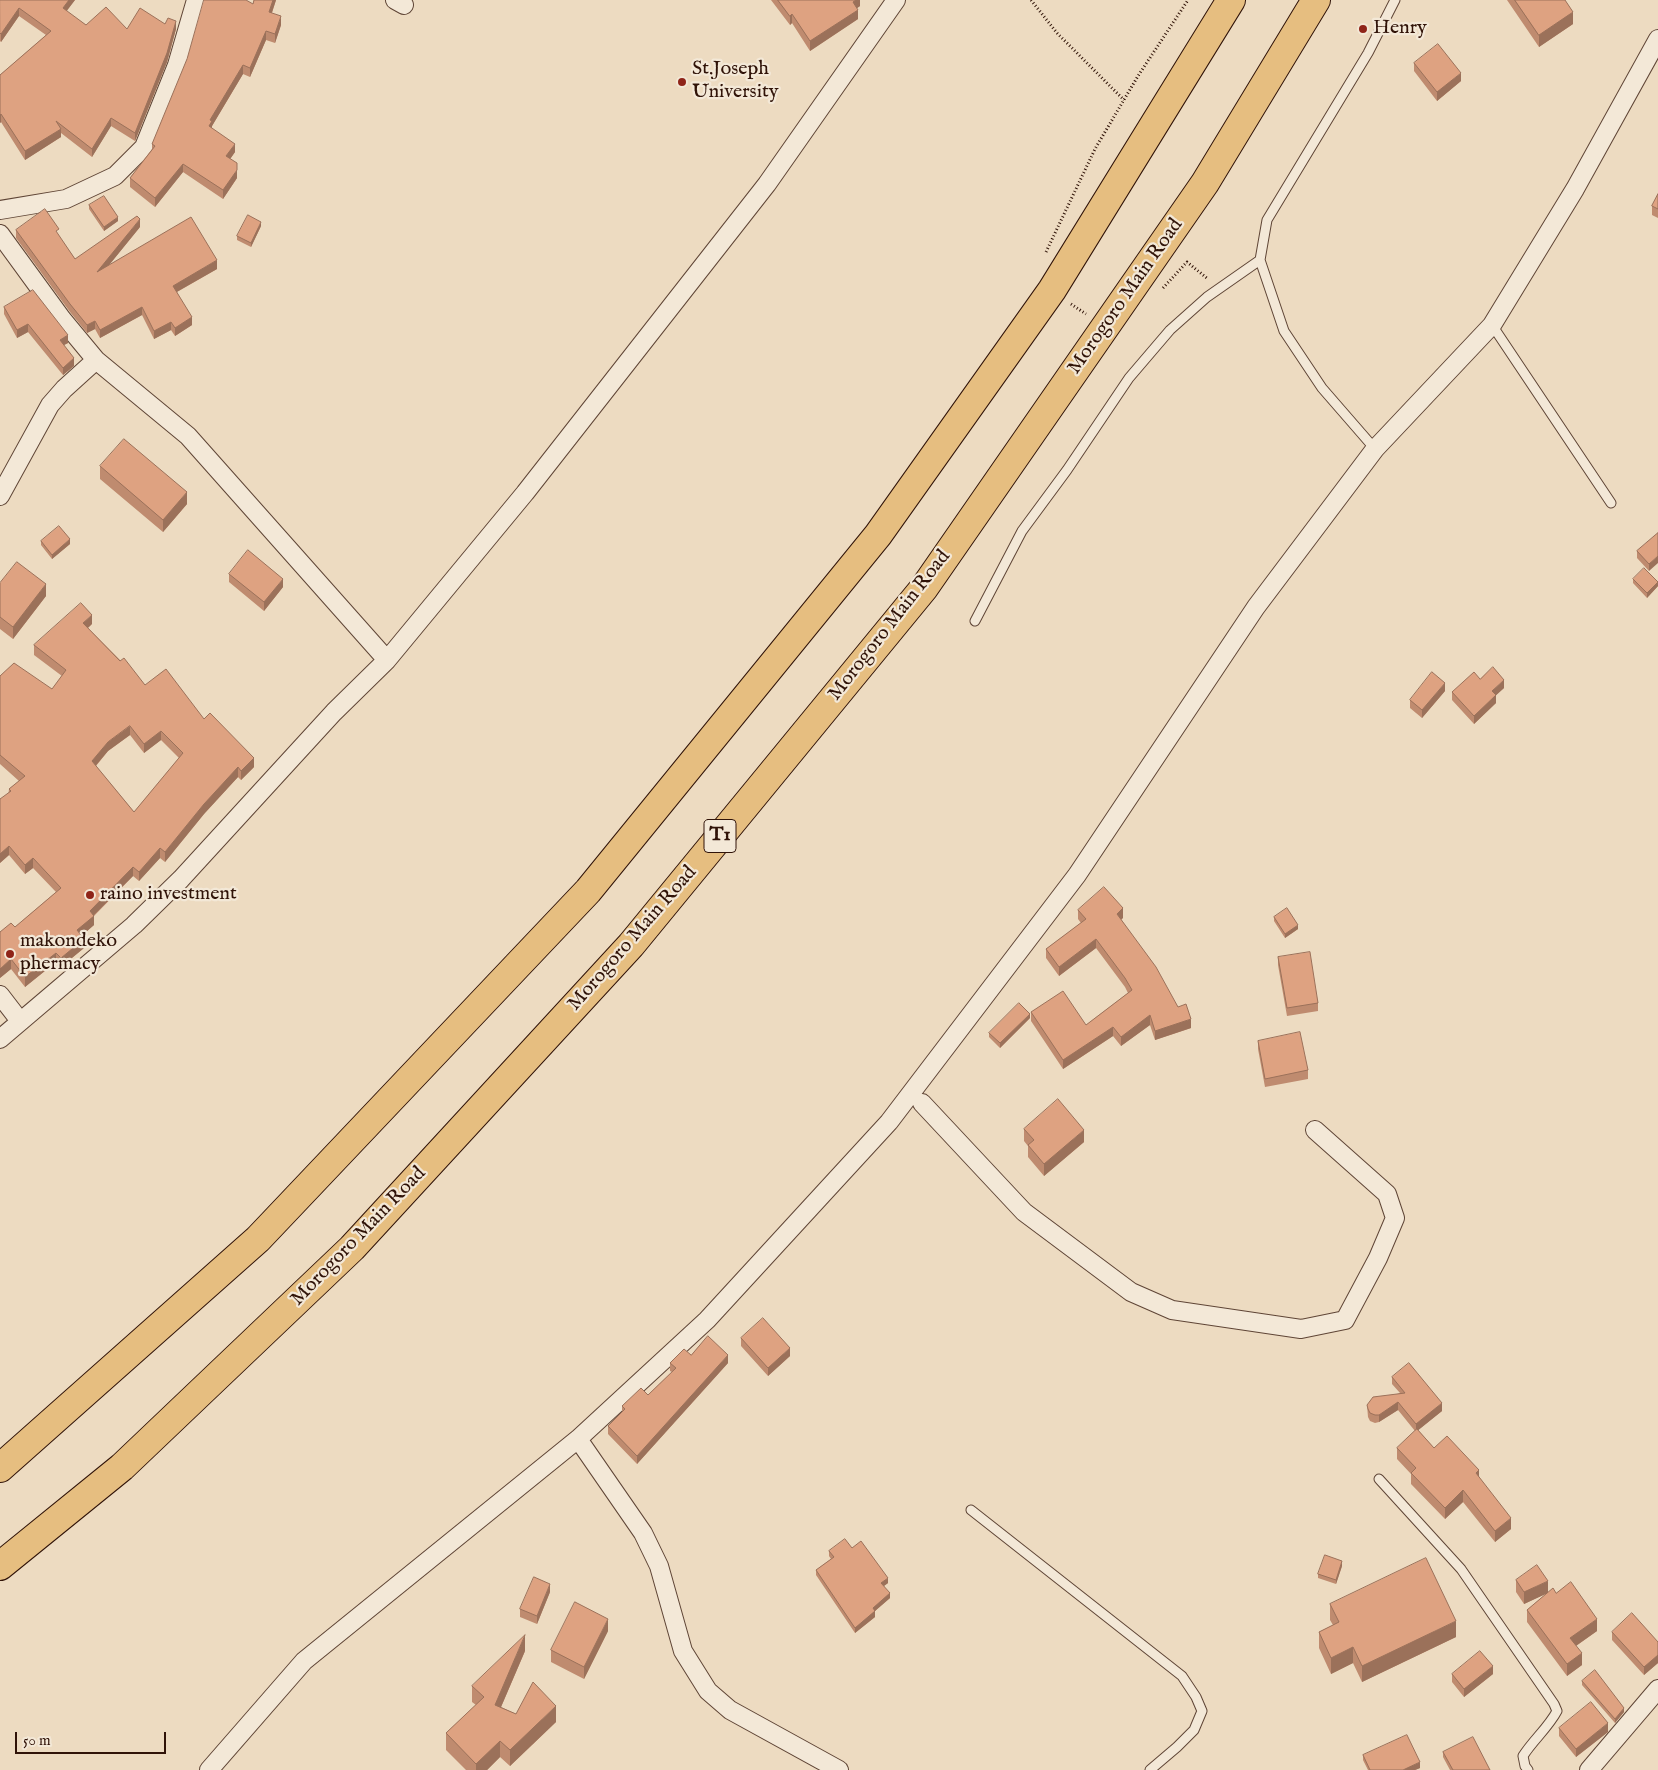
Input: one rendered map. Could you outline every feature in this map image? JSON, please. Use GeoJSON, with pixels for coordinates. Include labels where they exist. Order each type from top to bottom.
{"type":"FeatureCollection","features":[{"type":"Feature","properties":{"kind":"highway"},"geometry":{"type":"LineString","coordinates":[[0,1468],[258,1239],[588,891],[878,535],[1052,290],[1230,0]]}},
{"type":"Feature","properties":{"kind":"highway","name":"Morogoro Main Road"},"geometry":{"type":"LineString","coordinates":[[0,1566],[122,1467],[352,1248],[631,945],[924,588],[1205,183],[1316,0]]}},
{"type":"Feature","properties":{"kind":"street"},"geometry":{"type":"LineString","coordinates":[[0,210],[66,199],[114,176],[144,147],[177,65],[196,0]]}},
{"type":"Feature","properties":{"kind":"street"},"geometry":{"type":"LineString","coordinates":[[0,1039],[134,925],[161,899],[334,712],[387,660],[525,493],[755,199],[896,0]]}},
{"type":"Feature","properties":{"kind":"street"},"geometry":{"type":"LineString","coordinates":[[209,1770],[304,1661],[578,1439],[707,1320],[889,1122],[1077,875],[1256,607],[1375,449],[1492,325],[1575,189],[1658,39]]}},
{"type":"Feature","properties":{"kind":"street"},"geometry":{"type":"LineString","coordinates":[[0,234],[62,319],[96,360],[188,436],[387,660]]}},
{"type":"Feature","properties":{"kind":"street"},"geometry":{"type":"LineString","coordinates":[[0,496],[50,405],[64,389],[96,360]]}},
{"type":"Feature","properties":{"kind":"street"},"geometry":{"type":"LineString","coordinates":[[0,994],[20,1021]]}},
{"type":"Feature","properties":{"kind":"street"},"geometry":{"type":"LineString","coordinates":[[922,1103],[1024,1212],[1131,1292],[1172,1310],[1301,1329],[1345,1320],[1378,1258],[1395,1218],[1387,1194],[1315,1130]]}},
{"type":"Feature","properties":{"kind":"street"},"geometry":{"type":"LineString","coordinates":[[578,1439],[643,1533],[659,1566],[683,1651],[708,1691],[730,1710],[839,1770]]}},
{"type":"Feature","properties":{"kind":"street"},"geometry":{"type":"LineString","coordinates":[[1588,1770],[1658,1689]]}},
{"type":"Feature","properties":{"kind":"lane"},"geometry":{"type":"LineString","coordinates":[[1375,449],[1322,388],[1284,331],[1260,260],[1267,220],[1368,53],[1395,0]]}},
{"type":"Feature","properties":{"kind":"lane"},"geometry":{"type":"LineString","coordinates":[[975,621],[1022,531],[1067,470],[1129,378],[1170,330],[1207,297],[1260,260]]}},
{"type":"Feature","properties":{"kind":"lane"},"geometry":{"type":"LineString","coordinates":[[1492,325],[1611,503]]}},
{"type":"Feature","properties":{"kind":"lane"},"geometry":{"type":"LineString","coordinates":[[1379,1479],[1461,1569],[1554,1704],[1557,1711],[1551,1722],[1523,1756],[1528,1770]]}},
{"type":"Feature","properties":{"kind":"lane"},"geometry":{"type":"LineString","coordinates":[[972,1510],[1182,1676],[1202,1711],[1194,1730],[1150,1770]]}},
{"type":"Feature","properties":{"kind":"path"},"geometry":{"type":"LineString","coordinates":[[1031,0],[1057,33],[1124,100]]}},
{"type":"Feature","properties":{"kind":"building"},"geometry":{"type":"Polygon","coordinates":[[[0,0],[69,0],[63,8],[86,25],[106,7],[127,29],[140,8],[165,24],[168,18],[176,21],[167,53],[135,133],[111,118],[92,149],[56,121],[61,129],[25,151],[0,115],[0,75],[51,31],[19,8],[1,34],[0,0]]]}},
{"type":"Feature","properties":{"kind":"building"},"geometry":{"type":"Polygon","coordinates":[[[204,0],[246,0],[253,4],[254,0],[273,0],[269,12],[281,16],[275,34],[266,31],[250,68],[243,65],[210,120],[212,121],[209,126],[235,144],[226,156],[237,163],[237,170],[223,190],[183,164],[155,198],[130,178],[155,146],[152,144],[187,59],[204,0]]]}},
{"type":"Feature","properties":{"kind":"building"},"geometry":{"type":"Polygon","coordinates":[[[778,0],[856,0],[853,2],[858,10],[810,41],[792,14],[790,16],[778,0]]]}},
{"type":"Feature","properties":{"kind":"building"},"geometry":{"type":"Polygon","coordinates":[[[1515,0],[1565,0],[1573,12],[1539,35],[1515,0]]]}},
{"type":"Feature","properties":{"kind":"building"},"geometry":{"type":"Polygon","coordinates":[[[1438,44],[1461,73],[1437,92],[1414,63],[1438,44]]]}},
{"type":"Feature","properties":{"kind":"building"},"geometry":{"type":"Polygon","coordinates":[[[1658,194],[1658,209],[1652,206],[1658,194]]]}},
{"type":"Feature","properties":{"kind":"building"},"geometry":{"type":"Polygon","coordinates":[[[104,196],[118,217],[104,227],[89,205],[104,196]]]}},
{"type":"Feature","properties":{"kind":"building"},"geometry":{"type":"Polygon","coordinates":[[[45,209],[59,229],[56,231],[75,259],[137,216],[140,219],[97,272],[191,217],[217,260],[173,286],[192,317],[175,328],[171,322],[154,331],[142,307],[100,330],[95,321],[87,325],[16,230],[45,209]]]}},
{"type":"Feature","properties":{"kind":"building"},"geometry":{"type":"Polygon","coordinates":[[[248,215],[261,222],[251,243],[237,236],[248,215]]]}},
{"type":"Feature","properties":{"kind":"building"},"geometry":{"type":"Polygon","coordinates":[[[33,290],[68,335],[60,340],[74,358],[63,368],[28,324],[17,330],[4,307],[33,290]]]}},
{"type":"Feature","properties":{"kind":"building"},"geometry":{"type":"Polygon","coordinates":[[[124,439],[187,492],[163,520],[100,466],[124,439]]]}},
{"type":"Feature","properties":{"kind":"building"},"geometry":{"type":"Polygon","coordinates":[[[59,526],[70,539],[52,555],[41,541],[59,526]]]}},
{"type":"Feature","properties":{"kind":"building"},"geometry":{"type":"Polygon","coordinates":[[[1658,533],[1658,556],[1649,564],[1637,551],[1658,533]]]}},
{"type":"Feature","properties":{"kind":"building"},"geometry":{"type":"Polygon","coordinates":[[[248,550],[283,579],[264,602],[229,574],[248,550]]]}},
{"type":"Feature","properties":{"kind":"building"},"geometry":{"type":"Polygon","coordinates":[[[17,562],[46,584],[13,627],[0,617],[0,583],[17,562]]]}},
{"type":"Feature","properties":{"kind":"building"},"geometry":{"type":"Polygon","coordinates":[[[1644,568],[1658,582],[1647,593],[1633,579],[1644,568]]]}},
{"type":"Feature","properties":{"kind":"building"},"geometry":{"type":"Polygon","coordinates":[[[81,603],[92,615],[83,623],[120,661],[124,658],[145,685],[166,669],[204,719],[210,713],[254,758],[241,771],[238,767],[204,804],[165,852],[160,848],[139,872],[133,867],[90,911],[94,916],[77,930],[84,939],[61,958],[56,953],[25,977],[11,959],[0,969],[0,932],[11,923],[15,927],[61,888],[33,858],[25,865],[9,846],[0,854],[0,799],[11,791],[9,789],[25,776],[0,755],[0,676],[14,663],[52,689],[66,670],[34,645],[81,603]],[[130,726],[108,742],[92,761],[134,812],[183,753],[161,731],[144,744],[130,726]]]}},
{"type":"Feature","properties":{"kind":"building"},"geometry":{"type":"Polygon","coordinates":[[[1493,667],[1504,680],[1492,691],[1496,695],[1474,716],[1452,692],[1474,672],[1480,679],[1493,667]]]}},
{"type":"Feature","properties":{"kind":"building"},"geometry":{"type":"Polygon","coordinates":[[[1432,672],[1445,683],[1422,710],[1410,700],[1432,672]]]}},
{"type":"Feature","properties":{"kind":"building"},"geometry":{"type":"Polygon","coordinates":[[[1104,887],[1123,908],[1117,914],[1156,967],[1178,1007],[1186,1004],[1191,1019],[1155,1031],[1150,1015],[1121,1037],[1113,1027],[1063,1060],[1031,1012],[1063,991],[1086,1025],[1132,990],[1096,939],[1059,967],[1046,949],[1086,919],[1078,910],[1104,887]]]}},
{"type":"Feature","properties":{"kind":"building"},"geometry":{"type":"Polygon","coordinates":[[[1287,908],[1298,925],[1285,934],[1274,917],[1287,908]]]}},
{"type":"Feature","properties":{"kind":"building"},"geometry":{"type":"Polygon","coordinates":[[[1310,952],[1318,1003],[1287,1008],[1278,957],[1310,952]]]}},
{"type":"Feature","properties":{"kind":"building"},"geometry":{"type":"Polygon","coordinates":[[[1019,1003],[1030,1014],[1000,1043],[989,1033],[1019,1003]]]}},
{"type":"Feature","properties":{"kind":"building"},"geometry":{"type":"Polygon","coordinates":[[[1300,1032],[1308,1070],[1265,1079],[1258,1041],[1300,1032]]]}},
{"type":"Feature","properties":{"kind":"building"},"geometry":{"type":"Polygon","coordinates":[[[1058,1099],[1084,1130],[1044,1164],[1028,1145],[1034,1140],[1024,1129],[1058,1099]]]}},
{"type":"Feature","properties":{"kind":"building"},"geometry":{"type":"Polygon","coordinates":[[[763,1318],[790,1348],[768,1368],[741,1338],[763,1318]]]}},
{"type":"Feature","properties":{"kind":"building"},"geometry":{"type":"Polygon","coordinates":[[[708,1336],[728,1355],[637,1456],[608,1426],[625,1409],[622,1406],[641,1388],[648,1395],[676,1368],[670,1363],[684,1349],[691,1355],[708,1336]]]}},
{"type":"Feature","properties":{"kind":"building"},"geometry":{"type":"Polygon","coordinates":[[[1409,1363],[1442,1403],[1416,1424],[1398,1402],[1379,1415],[1370,1413],[1367,1405],[1373,1397],[1405,1393],[1392,1377],[1409,1363]]]}},
{"type":"Feature","properties":{"kind":"building"},"geometry":{"type":"Polygon","coordinates":[[[1417,1429],[1434,1448],[1447,1436],[1479,1470],[1476,1473],[1511,1518],[1495,1531],[1463,1490],[1445,1508],[1411,1473],[1416,1468],[1397,1448],[1417,1429]]]}},
{"type":"Feature","properties":{"kind":"building"},"geometry":{"type":"Polygon","coordinates":[[[845,1539],[852,1548],[861,1541],[888,1578],[881,1583],[890,1593],[873,1608],[875,1611],[855,1628],[816,1570],[834,1557],[829,1551],[845,1539]]]}},
{"type":"Feature","properties":{"kind":"building"},"geometry":{"type":"Polygon","coordinates":[[[1325,1555],[1342,1561],[1336,1580],[1318,1574],[1325,1555]]]}},
{"type":"Feature","properties":{"kind":"building"},"geometry":{"type":"Polygon","coordinates":[[[1426,1558],[1456,1621],[1362,1666],[1353,1647],[1331,1658],[1319,1632],[1339,1622],[1330,1604],[1426,1558]]]}},
{"type":"Feature","properties":{"kind":"building"},"geometry":{"type":"Polygon","coordinates":[[[1537,1565],[1548,1581],[1524,1592],[1516,1580],[1537,1565]]]}},
{"type":"Feature","properties":{"kind":"building"},"geometry":{"type":"Polygon","coordinates":[[[534,1577],[550,1584],[537,1616],[520,1609],[534,1577]]]}},
{"type":"Feature","properties":{"kind":"building"},"geometry":{"type":"Polygon","coordinates":[[[1571,1582],[1597,1619],[1570,1638],[1582,1653],[1567,1664],[1527,1610],[1553,1588],[1556,1593],[1571,1582]]]}},
{"type":"Feature","properties":{"kind":"building"},"geometry":{"type":"Polygon","coordinates":[[[575,1602],[608,1619],[584,1667],[551,1650],[575,1602]]]}},
{"type":"Feature","properties":{"kind":"building"},"geometry":{"type":"Polygon","coordinates":[[[1632,1613],[1658,1642],[1658,1655],[1644,1667],[1612,1632],[1632,1613]]]}},
{"type":"Feature","properties":{"kind":"building"},"geometry":{"type":"Polygon","coordinates":[[[525,1635],[495,1705],[516,1714],[533,1682],[556,1706],[510,1750],[500,1741],[476,1764],[446,1733],[484,1697],[472,1686],[525,1635]]]}},
{"type":"Feature","properties":{"kind":"building"},"geometry":{"type":"Polygon","coordinates":[[[1480,1651],[1493,1666],[1464,1689],[1452,1674],[1480,1651]]]}},
{"type":"Feature","properties":{"kind":"building"},"geometry":{"type":"Polygon","coordinates":[[[1595,1670],[1624,1708],[1615,1719],[1582,1681],[1595,1670]]]}},
{"type":"Feature","properties":{"kind":"building"},"geometry":{"type":"Polygon","coordinates":[[[1591,1702],[1608,1723],[1576,1749],[1559,1728],[1591,1702]]]}},
{"type":"Feature","properties":{"kind":"building"},"geometry":{"type":"Polygon","coordinates":[[[1407,1735],[1420,1762],[1403,1770],[1370,1770],[1363,1755],[1407,1735]]]}},
{"type":"Feature","properties":{"kind":"building"},"geometry":{"type":"Polygon","coordinates":[[[1473,1737],[1490,1770],[1453,1770],[1443,1752],[1473,1737]]]}},
{"type":"Feature","properties":{"kind":"place","name":"Henry"},"geometry":{"type":"Point","coordinates":[1363,29]}},
{"type":"Feature","properties":{"kind":"place","name":"St.Joseph University"},"geometry":{"type":"Point","coordinates":[682,82]}},
{"type":"Feature","properties":{"kind":"place","name":"raino investment"},"geometry":{"type":"Point","coordinates":[90,895]}},
{"type":"Feature","properties":{"kind":"place","name":"makondeko phermacy"},"geometry":{"type":"Point","coordinates":[10,954]}}]}
